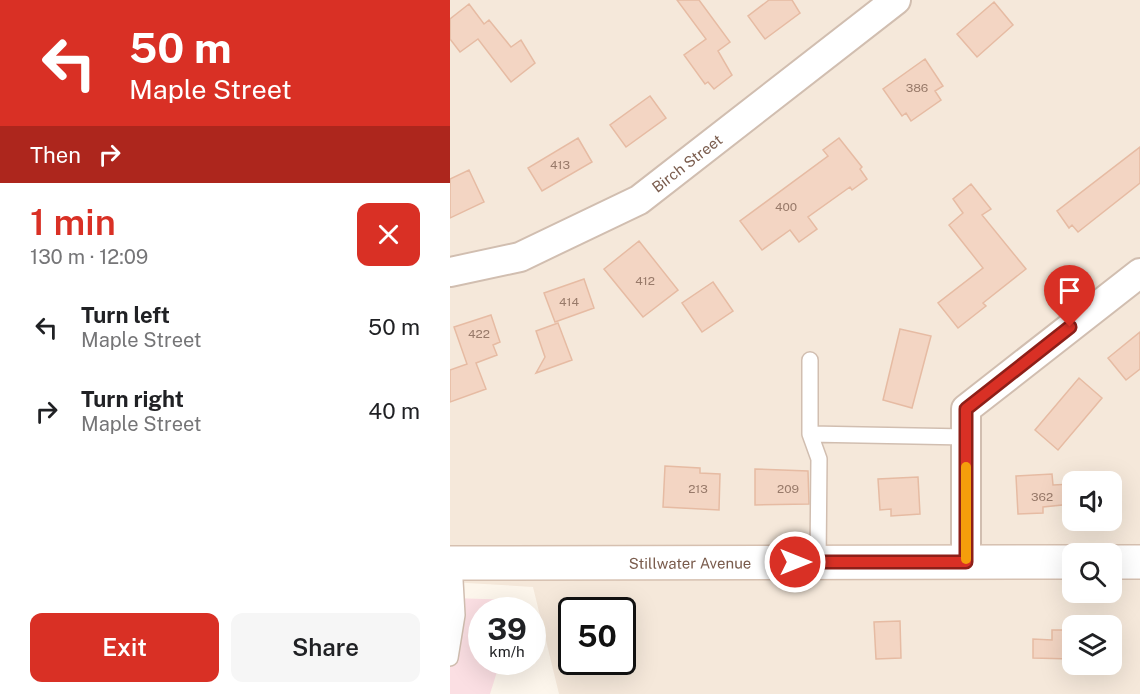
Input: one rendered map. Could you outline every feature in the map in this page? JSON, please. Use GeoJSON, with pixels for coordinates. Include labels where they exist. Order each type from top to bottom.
{"type":"FeatureCollection","features":[{"type":"Feature","properties":{"kind":"main road","name":"Stillwater Avenue"},"geometry":{"type":"LineString","coordinates":[[452,563],[1062,562]]}},
{"type":"Feature","properties":{"kind":"main road"},"geometry":{"type":"LineString","coordinates":[[1122,562],[1140,562]]}},
{"type":"Feature","properties":{"kind":"street","name":"Birch Street"},"geometry":{"type":"LineString","coordinates":[[450,272],[520,257],[639,200],[896,0]]}},
{"type":"Feature","properties":{"kind":"street"},"geometry":{"type":"LineString","coordinates":[[966,562],[966,409],[1140,273]]}},
{"type":"Feature","properties":{"kind":"lane"},"geometry":{"type":"LineString","coordinates":[[810,360],[810,434],[819,459],[818,562]]}},
{"type":"Feature","properties":{"kind":"lane"},"geometry":{"type":"LineString","coordinates":[[810,434],[966,437]]}},
{"type":"Feature","properties":{"kind":"lane"},"geometry":{"type":"LineString","coordinates":[[450,658],[457,615],[452,563]]}},
{"type":"Feature","properties":{"kind":"shaded area"},"geometry":{"type":"Polygon","coordinates":[[[450,0],[1140,0],[1140,694],[559,694],[546,640],[546,597],[535,597],[533,587],[450,582],[450,0]]]}},
{"type":"Feature","properties":{"kind":"shaded area"},"geometry":{"type":"Polygon","coordinates":[[[450,598],[468,599],[468,675],[496,675],[490,694],[450,694],[450,598]]]}},
{"type":"Feature","properties":{"kind":"building"},"geometry":{"type":"Polygon","coordinates":[[[677,0],[699,0],[730,42],[718,51],[732,75],[714,89],[708,82],[705,84],[684,55],[706,39],[677,0]]]}},
{"type":"Feature","properties":{"kind":"building"},"geometry":{"type":"Polygon","coordinates":[[[769,0],[792,0],[800,13],[765,39],[748,16],[769,0]]]}},
{"type":"Feature","properties":{"kind":"building"},"geometry":{"type":"Polygon","coordinates":[[[994,2],[1013,25],[977,57],[957,34],[994,2]]]}},
{"type":"Feature","properties":{"kind":"building"},"geometry":{"type":"Polygon","coordinates":[[[469,4],[484,24],[489,20],[511,47],[521,40],[535,63],[511,82],[478,39],[460,52],[450,39],[450,19],[469,4]]]}},
{"type":"Feature","properties":{"kind":"building"},"geometry":{"type":"Polygon","coordinates":[[[925,59],[943,86],[935,91],[941,100],[911,121],[906,113],[902,116],[883,89],[925,59]]]}},
{"type":"Feature","properties":{"kind":"building"},"geometry":{"type":"Polygon","coordinates":[[[650,96],[666,118],[626,147],[610,125],[650,96]]]}},
{"type":"Feature","properties":{"kind":"building"},"geometry":{"type":"Polygon","coordinates":[[[578,138],[592,162],[542,191],[528,168],[578,138]]]}},
{"type":"Feature","properties":{"kind":"building"},"geometry":{"type":"Polygon","coordinates":[[[839,138],[862,167],[860,169],[867,179],[852,190],[850,187],[808,217],[817,229],[799,242],[790,230],[762,250],[740,221],[828,156],[823,150],[839,138]]]}},
{"type":"Feature","properties":{"kind":"building"},"geometry":{"type":"Polygon","coordinates":[[[1140,147],[1140,183],[1078,232],[1072,225],[1069,228],[1057,211],[1140,147]]]}},
{"type":"Feature","properties":{"kind":"building"},"geometry":{"type":"Polygon","coordinates":[[[469,170],[484,202],[450,218],[450,179],[469,170]]]}},
{"type":"Feature","properties":{"kind":"building"},"geometry":{"type":"Polygon","coordinates":[[[971,184],[991,209],[982,215],[1026,269],[983,303],[986,306],[958,328],[938,303],[983,268],[949,225],[963,213],[953,199],[971,184]]]}},
{"type":"Feature","properties":{"kind":"building"},"geometry":{"type":"Polygon","coordinates":[[[639,241],[678,290],[643,317],[604,269],[639,241]]]}},
{"type":"Feature","properties":{"kind":"building"},"geometry":{"type":"Polygon","coordinates":[[[584,279],[594,308],[555,322],[544,293],[584,279]]]}},
{"type":"Feature","properties":{"kind":"building"},"geometry":{"type":"Polygon","coordinates":[[[713,282],[733,311],[702,332],[682,303],[713,282]]]}},
{"type":"Feature","properties":{"kind":"building"},"geometry":{"type":"Polygon","coordinates":[[[491,315],[500,342],[493,345],[497,355],[476,363],[486,389],[450,402],[450,370],[467,364],[454,327],[491,315]]]}},
{"type":"Feature","properties":{"kind":"building"},"geometry":{"type":"Polygon","coordinates":[[[558,323],[572,360],[536,373],[545,357],[536,331],[558,323]]]}},
{"type":"Feature","properties":{"kind":"building"},"geometry":{"type":"Polygon","coordinates":[[[900,329],[931,336],[912,408],[883,400],[900,329]]]}},
{"type":"Feature","properties":{"kind":"building"},"geometry":{"type":"Polygon","coordinates":[[[1140,332],[1140,369],[1126,380],[1108,358],[1140,332]]]}},
{"type":"Feature","properties":{"kind":"building"},"geometry":{"type":"Polygon","coordinates":[[[1079,378],[1102,398],[1058,450],[1035,430],[1079,378]]]}},
{"type":"Feature","properties":{"kind":"building"},"geometry":{"type":"Polygon","coordinates":[[[665,466],[700,468],[700,473],[720,474],[719,510],[663,507],[665,466]]]}},
{"type":"Feature","properties":{"kind":"building"},"geometry":{"type":"Polygon","coordinates":[[[755,469],[808,471],[809,504],[755,505],[755,469]]]}},
{"type":"Feature","properties":{"kind":"building"},"geometry":{"type":"Polygon","coordinates":[[[1052,474],[1053,485],[1062,485],[1062,505],[1043,507],[1043,513],[1018,514],[1016,476],[1052,474]]]}},
{"type":"Feature","properties":{"kind":"building"},"geometry":{"type":"Polygon","coordinates":[[[918,477],[920,514],[891,516],[891,509],[880,510],[878,479],[918,477]]]}},
{"type":"Feature","properties":{"kind":"building"},"geometry":{"type":"Polygon","coordinates":[[[900,621],[901,658],[876,659],[874,622],[900,621]]]}},
{"type":"Feature","properties":{"kind":"building"},"geometry":{"type":"Polygon","coordinates":[[[1052,630],[1062,630],[1062,659],[1033,658],[1033,639],[1052,640],[1052,630]]]}},
{"type":"Feature","properties":{"kind":"slow traffic"},"geometry":{"type":"LineString","coordinates":[[966,467],[966,559]]}},
{"type":"Feature","properties":{"kind":"route"},"geometry":{"type":"LineString","coordinates":[[795,562],[966,562],[966,409],[1070,327]]}}]}
